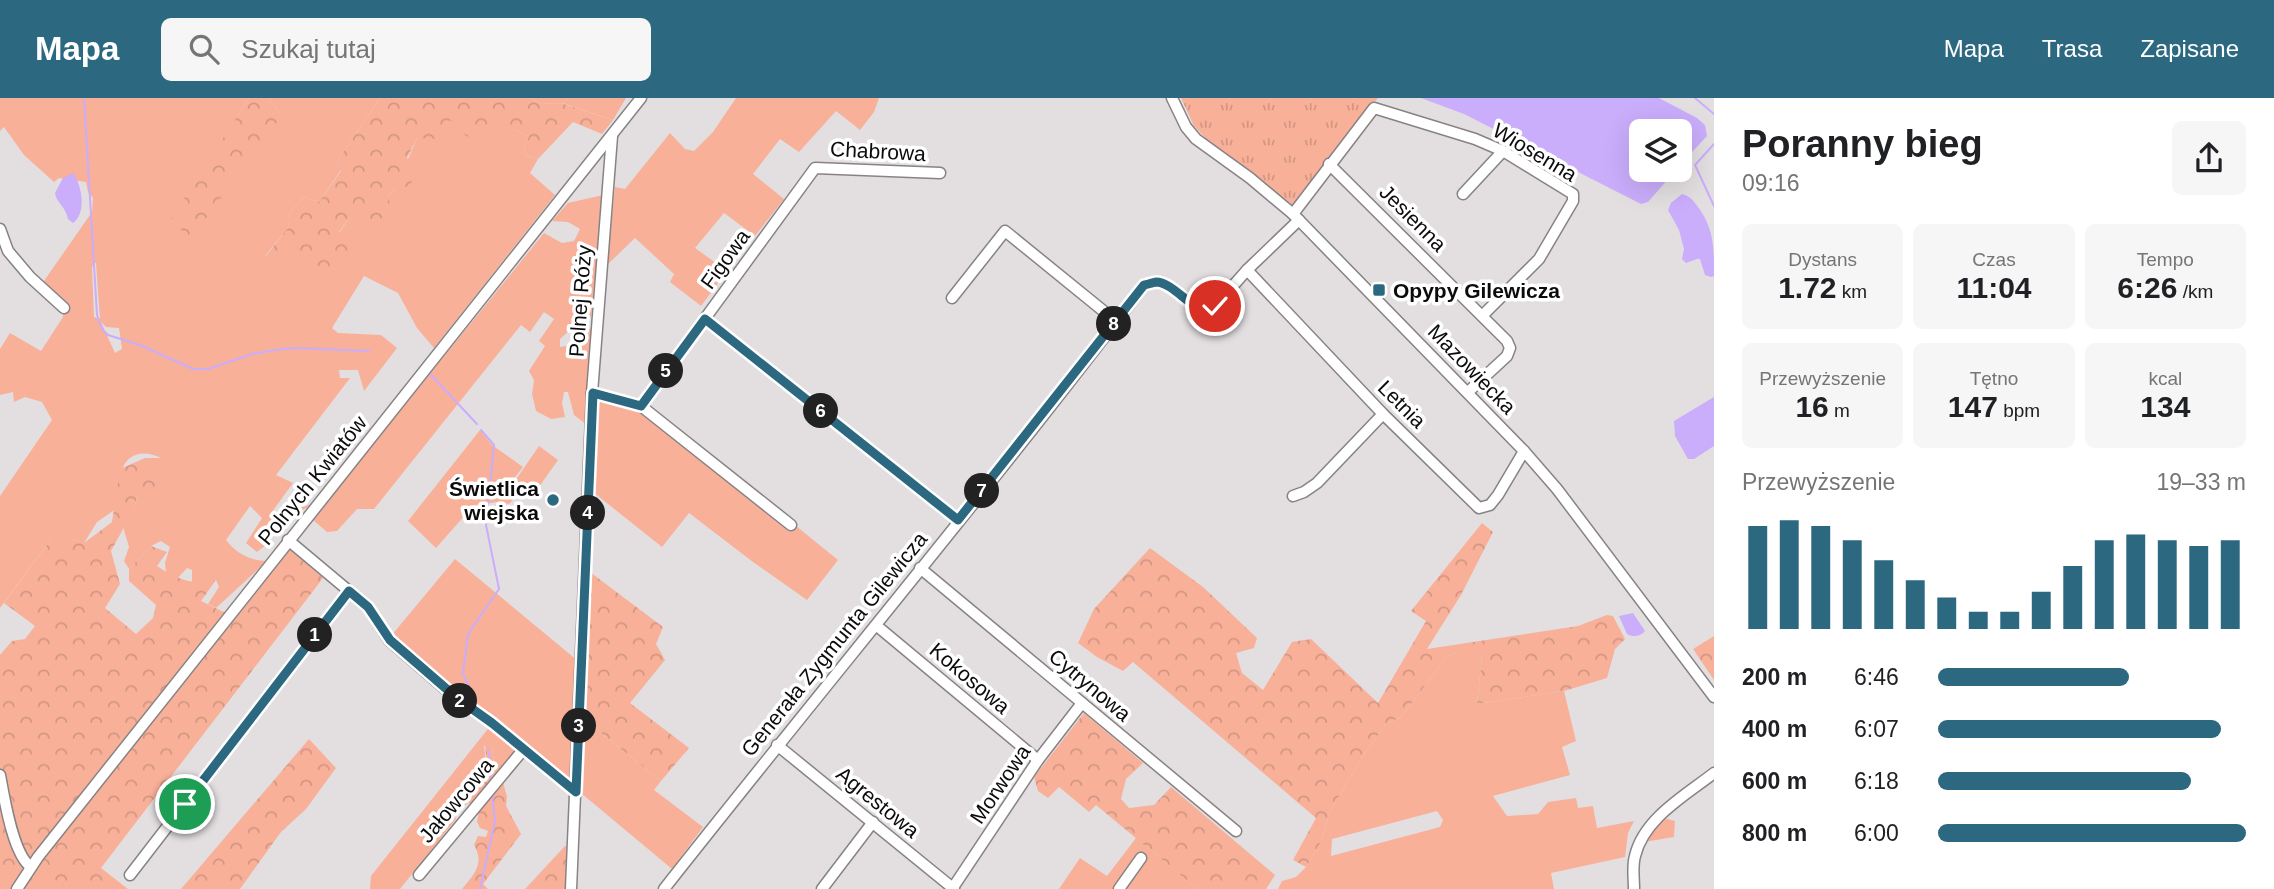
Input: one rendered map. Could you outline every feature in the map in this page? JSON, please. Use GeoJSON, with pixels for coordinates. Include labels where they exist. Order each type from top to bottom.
{"type":"FeatureCollection","features":[{"type":"Feature","properties":{"kind":"street","name":"Polnych Kwiatów"},"geometry":{"type":"LineString","coordinates":[[17,889],[31,867],[288,540],[641,98]]}},
{"type":"Feature","properties":{"kind":"street","name":"Mazowiecka"},"geometry":{"type":"LineString","coordinates":[[1172,98],[1186,127],[1201,144],[1256,183],[1296,217],[1524,451],[1557,489],[1714,697]]}},
{"type":"Feature","properties":{"kind":"street","name":"Generała Zygmunta Gilewicza"},"geometry":{"type":"LineString","coordinates":[[664,889],[777,745],[877,626],[1144,285],[1155,282],[1166,285],[1197,309],[1206,311],[1215,306],[1296,217],[1329,164],[1374,108]]}},
{"type":"Feature","properties":{"kind":"street","name":"Wiosenna"},"geometry":{"type":"LineString","coordinates":[[1374,108],[1475,139],[1503,151],[1573,194],[1573,201],[1539,259],[1483,315]]}},
{"type":"Feature","properties":{"kind":"street","name":"Polnej Róży"},"geometry":{"type":"LineString","coordinates":[[570,889],[593,393],[612,136]]}},
{"type":"Feature","properties":{"kind":"street"},"geometry":{"type":"LineString","coordinates":[[1463,194],[1503,151]]}},
{"type":"Feature","properties":{"kind":"street","name":"Jesienna"},"geometry":{"type":"LineString","coordinates":[[1329,164],[1507,341],[1510,348],[1507,356],[1468,392]]}},
{"type":"Feature","properties":{"kind":"street","name":"Chabrowa"},"geometry":{"type":"LineString","coordinates":[[815,168],[940,173]]}},
{"type":"Feature","properties":{"kind":"street","name":"Figowa"},"geometry":{"type":"LineString","coordinates":[[641,406],[815,168]]}},
{"type":"Feature","properties":{"kind":"street"},"geometry":{"type":"LineString","coordinates":[[0,229],[8,251],[30,277],[64,308]]}},
{"type":"Feature","properties":{"kind":"street"},"geometry":{"type":"LineString","coordinates":[[952,298],[1005,232],[1116,321]]}},
{"type":"Feature","properties":{"kind":"street","name":"Letnia"},"geometry":{"type":"LineString","coordinates":[[1247,270],[1383,414],[1479,508],[1490,505],[1498,495],[1524,451]]}},
{"type":"Feature","properties":{"kind":"street"},"geometry":{"type":"LineString","coordinates":[[705,319],[958,520]]}},
{"type":"Feature","properties":{"kind":"street"},"geometry":{"type":"LineString","coordinates":[[593,393],[641,406],[791,526]]}},
{"type":"Feature","properties":{"kind":"street"},"geometry":{"type":"LineString","coordinates":[[1293,496],[1317,482],[1383,414]]}},
{"type":"Feature","properties":{"kind":"street"},"geometry":{"type":"LineString","coordinates":[[288,540],[368,607],[390,640],[457,698],[576,792]]}},
{"type":"Feature","properties":{"kind":"street","name":"Cytrynowa"},"geometry":{"type":"LineString","coordinates":[[920,568],[1236,831]]}},
{"type":"Feature","properties":{"kind":"street"},"geometry":{"type":"LineString","coordinates":[[130,875],[349,591]]}},
{"type":"Feature","properties":{"kind":"street","name":"Kokosowa"},"geometry":{"type":"LineString","coordinates":[[877,626],[1038,760]]}},
{"type":"Feature","properties":{"kind":"street","name":"Morwowa"},"geometry":{"type":"LineString","coordinates":[[953,889],[1038,760],[1082,703]]}},
{"type":"Feature","properties":{"kind":"street","name":"Agrestowa"},"geometry":{"type":"LineString","coordinates":[[777,745],[953,889]]}},
{"type":"Feature","properties":{"kind":"street","name":"Jałowcowa"},"geometry":{"type":"LineString","coordinates":[[419,875],[523,750]]}},
{"type":"Feature","properties":{"kind":"street"},"geometry":{"type":"LineString","coordinates":[[1634,889],[1634,858],[1650,826],[1714,773]]}},
{"type":"Feature","properties":{"kind":"street"},"geometry":{"type":"LineString","coordinates":[[0,775],[6,808],[22,858],[31,867]]}},
{"type":"Feature","properties":{"kind":"street"},"geometry":{"type":"LineString","coordinates":[[822,889],[873,822]]}},
{"type":"Feature","properties":{"kind":"street"},"geometry":{"type":"LineString","coordinates":[[1119,889],[1141,858]]}},
{"type":"Feature","properties":{"kind":"green space"},"geometry":{"type":"Polygon","coordinates":[[[0,98],[249,98],[170,222],[280,113],[268,98],[380,98],[337,161],[341,170],[319,202],[304,197],[290,212],[288,228],[265,256],[294,250],[312,274],[349,218],[387,197],[395,189],[417,138],[450,119],[515,130],[529,136],[524,148],[525,155],[538,159],[530,173],[555,195],[434,348],[417,328],[398,293],[364,276],[332,328],[338,333],[381,335],[397,348],[364,391],[358,370],[339,370],[340,378],[350,378],[276,475],[293,483],[269,516],[313,504],[271,528],[267,544],[257,552],[246,543],[262,518],[250,506],[226,540],[244,555],[267,561],[216,608],[208,604],[219,587],[216,580],[192,582],[192,570],[187,568],[177,579],[166,572],[165,563],[170,547],[161,541],[151,546],[129,569],[124,561],[129,547],[123,527],[134,509],[137,496],[163,459],[151,454],[141,454],[132,456],[122,470],[119,490],[121,501],[113,511],[97,522],[84,543],[70,538],[52,538],[0,608],[0,496],[52,420],[42,402],[25,397],[14,402],[13,392],[0,395],[0,349],[10,333],[41,351],[63,317],[63,312],[37,291],[92,212],[93,198],[88,192],[86,182],[59,178],[54,182],[24,155],[4,127],[0,131],[0,98]],[[96,263],[92,267],[94,317],[100,319],[96,263]],[[101,322],[115,353],[122,349],[119,328],[106,327],[101,322]]]}},
{"type":"Feature","properties":{"kind":"green space"},"geometry":{"type":"Polygon","coordinates":[[[249,98],[268,98],[280,113],[280,118],[192,237],[169,222],[249,98]]]}},
{"type":"Feature","properties":{"kind":"green space"},"geometry":{"type":"Polygon","coordinates":[[[380,98],[531,98],[541,104],[561,103],[613,120],[602,134],[573,122],[538,159],[525,155],[524,148],[529,136],[515,130],[503,135],[491,127],[482,139],[466,136],[450,120],[437,139],[417,138],[407,158],[417,167],[410,186],[395,189],[387,197],[393,208],[375,224],[359,226],[349,218],[339,232],[358,252],[346,269],[327,278],[312,274],[294,251],[278,262],[267,263],[265,257],[288,228],[290,212],[304,197],[319,202],[341,171],[337,161],[380,98]]]}},
{"type":"Feature","properties":{"kind":"green space"},"geometry":{"type":"Polygon","coordinates":[[[531,98],[626,98],[613,120],[562,103],[541,104],[531,98]]]}},
{"type":"Feature","properties":{"kind":"green space"},"geometry":{"type":"Polygon","coordinates":[[[736,98],[879,98],[874,112],[860,130],[836,111],[799,152],[780,139],[753,174],[784,199],[755,236],[724,213],[695,248],[727,271],[701,306],[670,282],[674,274],[635,238],[607,265],[615,187],[625,189],[670,133],[685,149],[694,151],[713,132],[736,98]]]}},
{"type":"Feature","properties":{"kind":"green space"},"geometry":{"type":"Polygon","coordinates":[[[1181,98],[1378,98],[1293,205],[1212,145],[1194,126],[1181,98]]]}},
{"type":"Feature","properties":{"kind":"green space"},"geometry":{"type":"Polygon","coordinates":[[[603,195],[591,317],[581,314],[573,317],[572,328],[560,339],[560,347],[572,345],[580,335],[592,328],[587,425],[574,415],[568,392],[564,392],[562,403],[565,417],[551,419],[536,411],[532,394],[534,380],[529,371],[545,346],[539,341],[554,319],[544,312],[530,332],[521,325],[374,509],[357,509],[337,531],[327,532],[312,519],[544,233],[562,243],[574,241],[580,229],[568,222],[552,221],[568,203],[603,195]]]}},
{"type":"Feature","properties":{"kind":"green space"},"geometry":{"type":"Polygon","coordinates":[[[603,391],[638,398],[838,560],[807,600],[689,513],[662,547],[593,492],[597,400],[603,391]]]}},
{"type":"Feature","properties":{"kind":"green space"},"geometry":{"type":"Polygon","coordinates":[[[480,430],[492,445],[523,467],[512,481],[523,489],[509,504],[497,502],[474,505],[436,548],[408,521],[480,430]]]}},
{"type":"Feature","properties":{"kind":"green space"},"geometry":{"type":"Polygon","coordinates":[[[539,446],[558,460],[534,494],[515,481],[539,446]]]}},
{"type":"Feature","properties":{"kind":"green space"},"geometry":{"type":"Polygon","coordinates":[[[145,458],[163,458],[155,491],[137,496],[134,509],[111,551],[120,584],[105,608],[136,634],[153,618],[156,605],[129,581],[129,569],[151,546],[167,552],[157,566],[172,575],[199,582],[216,580],[201,601],[234,617],[290,550],[323,578],[101,868],[128,889],[0,889],[0,655],[12,641],[25,639],[35,626],[4,603],[52,538],[70,538],[84,543],[112,522],[120,469],[145,458]]]}},
{"type":"Feature","properties":{"kind":"green space"},"geometry":{"type":"Polygon","coordinates":[[[1482,523],[1493,532],[1461,595],[1427,649],[1578,626],[1607,615],[1613,616],[1625,639],[1615,649],[1607,678],[1564,691],[1477,704],[1482,657],[1474,651],[1458,651],[1446,658],[1401,717],[1386,724],[1365,753],[1330,811],[1321,842],[1306,867],[1293,860],[1316,818],[1133,662],[1123,671],[1078,643],[1094,609],[1150,548],[1203,587],[1257,638],[1254,648],[1236,653],[1242,673],[1263,690],[1292,642],[1311,639],[1378,703],[1426,621],[1411,611],[1482,523]]]}},
{"type":"Feature","properties":{"kind":"green space"},"geometry":{"type":"Polygon","coordinates":[[[455,559],[578,661],[576,713],[661,781],[654,790],[703,827],[672,869],[563,778],[460,698],[391,636],[455,559]]]}},
{"type":"Feature","properties":{"kind":"green space"},"geometry":{"type":"Polygon","coordinates":[[[590,572],[663,627],[656,644],[665,660],[630,703],[689,748],[661,781],[586,721],[584,709],[590,572]]]}},
{"type":"Feature","properties":{"kind":"green space"},"geometry":{"type":"Polygon","coordinates":[[[1714,636],[1714,680],[1693,649],[1714,636]]]}},
{"type":"Feature","properties":{"kind":"green space"},"geometry":{"type":"Polygon","coordinates":[[[1458,651],[1475,651],[1482,657],[1477,704],[1564,691],[1576,741],[1562,747],[1570,775],[1493,796],[1507,816],[1538,814],[1548,802],[1576,798],[1578,808],[1593,806],[1597,828],[1634,821],[1628,833],[1625,857],[1551,873],[1554,889],[1278,889],[1282,881],[1296,877],[1306,867],[1321,842],[1330,811],[1386,724],[1401,717],[1446,658],[1458,651]],[[1437,811],[1332,839],[1331,856],[1440,827],[1443,820],[1437,811]]]}},
{"type":"Feature","properties":{"kind":"green space"},"geometry":{"type":"Polygon","coordinates":[[[1084,713],[1143,763],[1126,779],[1121,799],[1129,808],[1154,805],[1171,787],[1275,875],[1266,889],[1197,889],[1096,805],[1089,812],[1059,787],[1048,798],[1038,791],[1034,777],[1084,713]]]}},
{"type":"Feature","properties":{"kind":"green space"},"geometry":{"type":"Polygon","coordinates":[[[491,725],[518,750],[500,771],[494,765],[492,745],[484,746],[489,781],[449,807],[456,819],[400,889],[370,889],[371,876],[491,725]]]}},
{"type":"Feature","properties":{"kind":"green space"},"geometry":{"type":"Polygon","coordinates":[[[309,739],[336,768],[306,809],[281,832],[240,889],[181,889],[309,739]]]}},
{"type":"Feature","properties":{"kind":"green space"},"geometry":{"type":"Polygon","coordinates":[[[485,745],[492,745],[494,765],[500,771],[507,797],[506,806],[521,834],[483,884],[488,889],[462,889],[477,868],[478,858],[474,845],[478,836],[486,837],[488,831],[480,828],[477,822],[479,811],[469,803],[456,810],[453,804],[472,789],[471,779],[478,777],[482,783],[489,781],[485,745]]]}},
{"type":"Feature","properties":{"kind":"green space"},"geometry":{"type":"Polygon","coordinates":[[[1664,818],[1675,821],[1674,837],[1644,842],[1645,838],[1664,818]]]}},
{"type":"Feature","properties":{"kind":"green space"},"geometry":{"type":"Polygon","coordinates":[[[1136,838],[1197,889],[1059,889],[1080,858],[1107,876],[1136,838]]]}},
{"type":"Feature","properties":{"kind":"green space"},"geometry":{"type":"Polygon","coordinates":[[[565,846],[570,847],[566,889],[525,889],[565,846]]]}},
{"type":"Feature","properties":{"kind":"shaded area"},"geometry":{"type":"Polygon","coordinates":[[[1421,98],[1659,98],[1697,118],[1705,125],[1707,136],[1692,152],[1692,119],[1629,119],[1629,182],[1666,182],[1648,202],[1641,204],[1464,114],[1421,98]]]}},
{"type":"Feature","properties":{"kind":"shaded area"},"geometry":{"type":"Polygon","coordinates":[[[73,173],[79,184],[82,206],[73,223],[68,219],[55,193],[63,178],[73,173]]]}},
{"type":"Feature","properties":{"kind":"shaded area"},"geometry":{"type":"Polygon","coordinates":[[[1682,194],[1690,197],[1706,220],[1713,246],[1714,276],[1705,275],[1700,259],[1686,263],[1682,259],[1684,249],[1679,230],[1668,210],[1671,203],[1682,194]]]}},
{"type":"Feature","properties":{"kind":"shaded area"},"geometry":{"type":"Polygon","coordinates":[[[1714,397],[1714,446],[1694,459],[1688,459],[1675,436],[1674,421],[1714,397]]]}},
{"type":"Feature","properties":{"kind":"shaded area"},"geometry":{"type":"Polygon","coordinates":[[[1633,613],[1645,631],[1637,636],[1627,634],[1619,616],[1633,613]]]}},
{"type":"Feature","properties":{"kind":"waterway"},"geometry":{"type":"LineString","coordinates":[[84,98],[97,315],[102,329],[108,335],[140,345],[193,369],[208,369],[252,354],[275,350],[296,348],[369,351]]}},
{"type":"Feature","properties":{"kind":"waterway"},"geometry":{"type":"LineString","coordinates":[[1695,98],[1714,114]]}},
{"type":"Feature","properties":{"kind":"waterway"},"geometry":{"type":"LineString","coordinates":[[1714,144],[1695,165],[1714,206]]}},
{"type":"Feature","properties":{"kind":"waterway"},"geometry":{"type":"LineString","coordinates":[[431,375],[477,424]]}},
{"type":"Feature","properties":{"kind":"waterway"},"geometry":{"type":"LineString","coordinates":[[477,707],[463,673],[468,634],[499,589],[486,525],[494,445],[481,430]]}},
{"type":"Feature","properties":{"kind":"waterway"},"geometry":{"type":"LineString","coordinates":[[489,751],[491,782]]}},
{"type":"Feature","properties":{"kind":"waterway"},"geometry":{"type":"LineString","coordinates":[[480,889],[495,821],[492,794]]}},
{"type":"Feature","properties":{"kind":"place","name":"Opypy Gilewicza"},"geometry":{"type":"Point","coordinates":[1379,290]}},
{"type":"Feature","properties":{"kind":"place","name":"Świetlica wiejska"},"geometry":{"type":"Point","coordinates":[553,500]}},
{"type":"Feature","properties":{"kind":"route"},"geometry":{"type":"LineString","coordinates":[[185,804],[349,591],[368,607],[390,640],[457,698],[576,792],[593,393],[641,406],[705,319],[958,520],[1144,285],[1155,282],[1166,285],[1197,309],[1206,311],[1215,306]]}}]}
